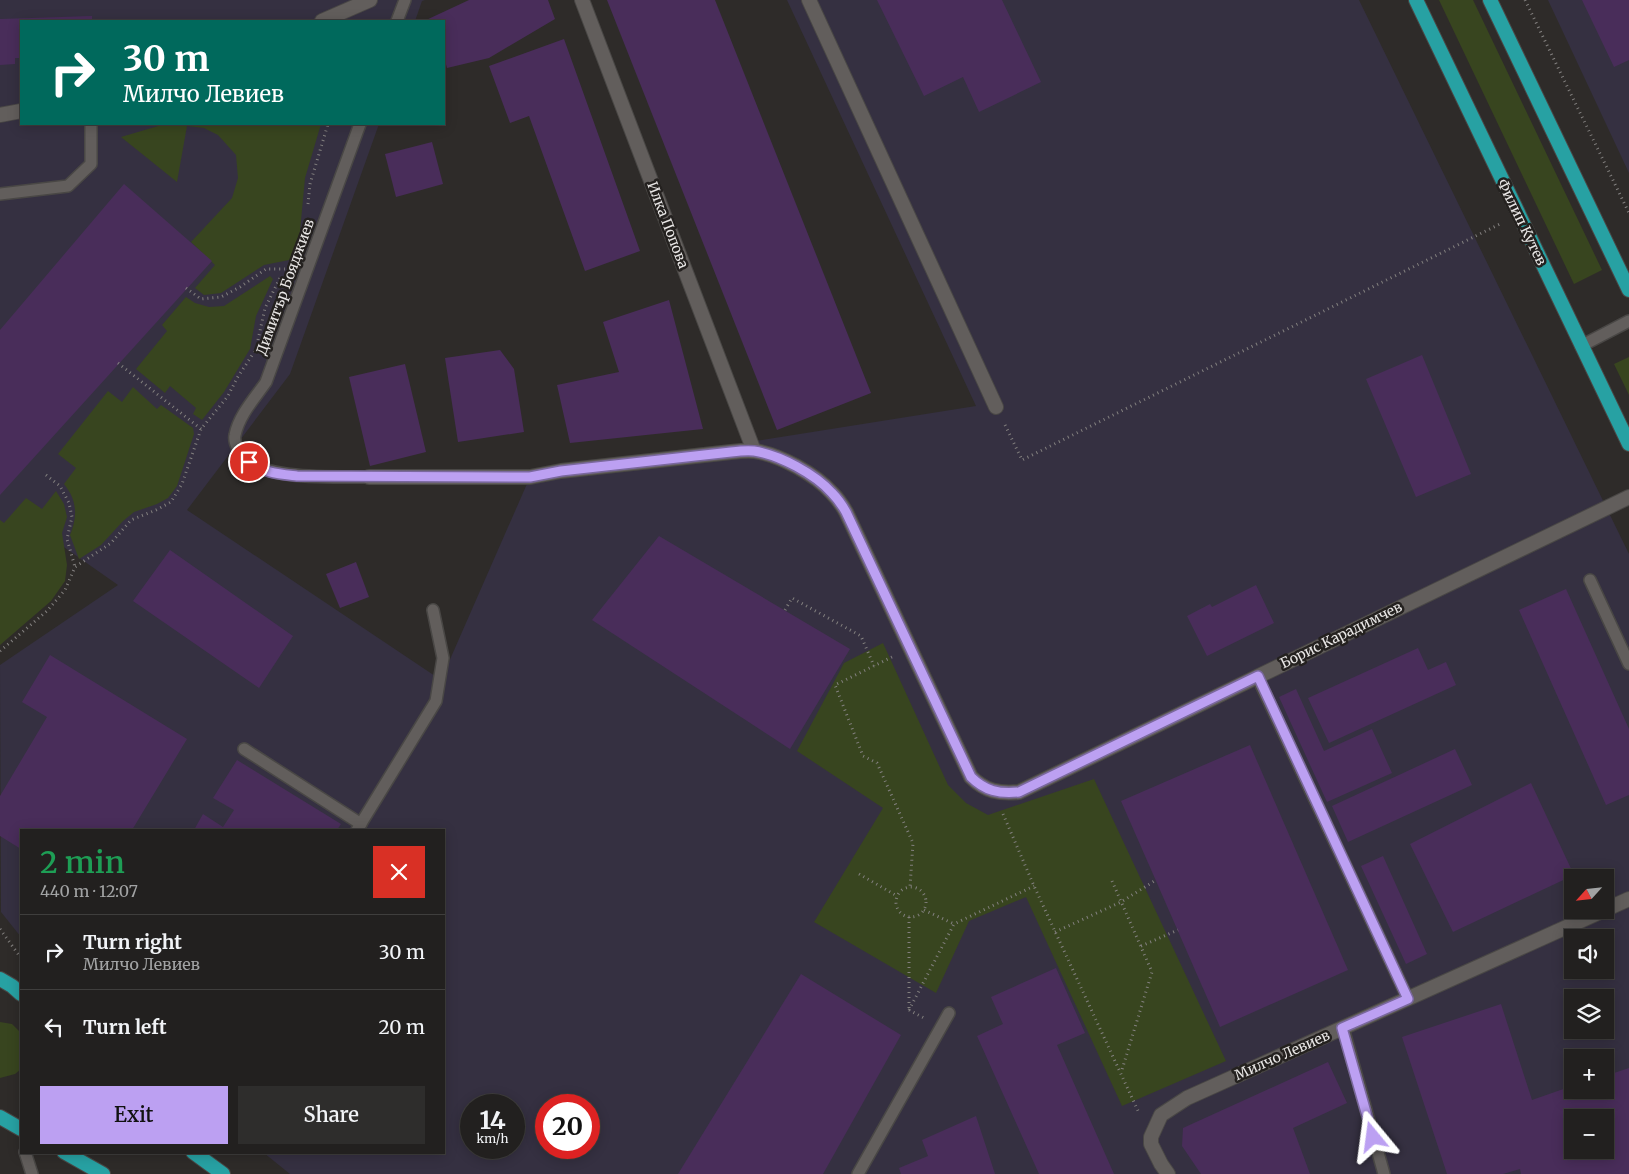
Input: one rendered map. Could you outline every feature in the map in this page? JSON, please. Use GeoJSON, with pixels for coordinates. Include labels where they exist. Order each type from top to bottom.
{"type":"FeatureCollection","features":[{"type":"Feature","properties":{"kind":"main road","name":"Филип Кутев"},"geometry":{"type":"LineString","coordinates":[[1416,0],[1629,444]]}},
{"type":"Feature","properties":{"kind":"main road"},"geometry":{"type":"LineString","coordinates":[[1490,0],[1629,290]]}},
{"type":"Feature","properties":{"kind":"main road"},"geometry":{"type":"LineString","coordinates":[[0,980],[12,986],[20,993]]}},
{"type":"Feature","properties":{"kind":"main road"},"geometry":{"type":"LineString","coordinates":[[0,1117],[20,1128]]}},
{"type":"Feature","properties":{"kind":"main road"},"geometry":{"type":"LineString","coordinates":[[68,1154],[103,1174]]}},
{"type":"Feature","properties":{"kind":"main road"},"geometry":{"type":"LineString","coordinates":[[196,1154],[223,1174]]}},
{"type":"Feature","properties":{"kind":"street"},"geometry":{"type":"LineString","coordinates":[[324,20],[370,0]]}},
{"type":"Feature","properties":{"kind":"street","name":"Илка Попова"},"geometry":{"type":"LineString","coordinates":[[582,0],[754,451]]}},
{"type":"Feature","properties":{"kind":"street"},"geometry":{"type":"LineString","coordinates":[[809,0],[996,407]]}},
{"type":"Feature","properties":{"kind":"street"},"geometry":{"type":"LineString","coordinates":[[0,115],[20,111]]}},
{"type":"Feature","properties":{"kind":"street","name":"Борис Карадимчев"},"geometry":{"type":"LineString","coordinates":[[369,477],[530,477],[571,470],[754,451],[778,458],[798,467],[820,481],[833,494],[846,512],[971,777],[981,786],[1006,793],[1019,792],[1629,497]]}},
{"type":"Feature","properties":{"kind":"street","name":"Милчо Левиев"},"geometry":{"type":"LineString","coordinates":[[1151,1137],[1160,1115],[1187,1098],[1629,899]]}},
{"type":"Feature","properties":{"kind":"street"},"geometry":{"type":"LineString","coordinates":[[1151,1137],[1151,1144],[1168,1174]]}},
{"type":"Feature","properties":{"kind":"lane"},"geometry":{"type":"LineString","coordinates":[[397,20],[405,0]]}},
{"type":"Feature","properties":{"kind":"lane"},"geometry":{"type":"LineString","coordinates":[[0,194],[68,186],[90,164],[91,125]]}},
{"type":"Feature","properties":{"kind":"lane","name":"Димитър Бояджиев"},"geometry":{"type":"LineString","coordinates":[[240,454],[236,446],[235,434],[241,417],[266,382],[360,125]]}},
{"type":"Feature","properties":{"kind":"lane"},"geometry":{"type":"LineString","coordinates":[[1581,346],[1629,321]]}},
{"type":"Feature","properties":{"kind":"lane","name":"Борис Карадимчев"},"geometry":{"type":"LineString","coordinates":[[240,454],[256,467],[270,472],[297,476],[369,477]]}},
{"type":"Feature","properties":{"kind":"lane"},"geometry":{"type":"LineString","coordinates":[[1590,580],[1629,664]]}},
{"type":"Feature","properties":{"kind":"lane"},"geometry":{"type":"LineString","coordinates":[[244,749],[359,827],[436,701],[443,658],[433,610]]}},
{"type":"Feature","properties":{"kind":"lane"},"geometry":{"type":"LineString","coordinates":[[1258,676],[1408,999]]}},
{"type":"Feature","properties":{"kind":"lane"},"geometry":{"type":"LineString","coordinates":[[858,1174],[950,1013]]}},
{"type":"Feature","properties":{"kind":"lane"},"geometry":{"type":"LineString","coordinates":[[1342,1028],[1384,1174]]}},
{"type":"Feature","properties":{"kind":"lane"},"geometry":{"type":"LineString","coordinates":[[26,1154],[32,1174]]}},
{"type":"Feature","properties":{"kind":"path"},"geometry":{"type":"LineString","coordinates":[[1525,0],[1629,212]]}},
{"type":"Feature","properties":{"kind":"path"},"geometry":{"type":"LineString","coordinates":[[308,204],[310,184],[328,125]]}},
{"type":"Feature","properties":{"kind":"path"},"geometry":{"type":"LineString","coordinates":[[996,407],[1022,460],[1479,234]]}},
{"type":"Feature","properties":{"kind":"path"},"geometry":{"type":"LineString","coordinates":[[258,341],[265,308],[285,269],[291,265]]}},
{"type":"Feature","properties":{"kind":"path"},"geometry":{"type":"LineString","coordinates":[[186,288],[201,299],[221,297],[240,287],[266,269],[285,269]]}},
{"type":"Feature","properties":{"kind":"path"},"geometry":{"type":"LineString","coordinates":[[0,651],[47,611],[65,590],[75,567],[111,543],[131,520],[171,502],[182,484],[201,429],[228,396],[256,349]]}},
{"type":"Feature","properties":{"kind":"path"},"geometry":{"type":"LineString","coordinates":[[118,363],[201,429]]}},
{"type":"Feature","properties":{"kind":"path"},"geometry":{"type":"LineString","coordinates":[[46,474],[60,486],[69,503],[72,517],[67,539],[75,567]]}},
{"type":"Feature","properties":{"kind":"path"},"geometry":{"type":"LineString","coordinates":[[785,610],[792,598],[860,636],[874,666]]}},
{"type":"Feature","properties":{"kind":"path"},"geometry":{"type":"LineString","coordinates":[[910,649],[835,684],[863,756],[877,763],[913,843],[910,887]]}},
{"type":"Feature","properties":{"kind":"path"},"geometry":{"type":"LineString","coordinates":[[992,790],[1055,932],[1151,1137]]}},
{"type":"Feature","properties":{"kind":"path"},"geometry":{"type":"LineString","coordinates":[[859,874],[897,896]]}},
{"type":"Feature","properties":{"kind":"path"},"geometry":{"type":"LineString","coordinates":[[1055,932],[1121,902],[1156,880]]}},
{"type":"Feature","properties":{"kind":"path"},"geometry":{"type":"LineString","coordinates":[[1112,881],[1152,972],[1121,1074]]}},
{"type":"Feature","properties":{"kind":"path"},"geometry":{"type":"LineString","coordinates":[[909,917],[909,1010],[954,924],[1034,886]]}},
{"type":"Feature","properties":{"kind":"path"},"geometry":{"type":"LineString","coordinates":[[910,887],[919,890],[925,897],[924,910],[917,916],[909,917],[904,916],[898,910],[896,900],[902,890],[910,887]]}},
{"type":"Feature","properties":{"kind":"path"},"geometry":{"type":"LineString","coordinates":[[924,910],[954,924]]}},
{"type":"Feature","properties":{"kind":"path"},"geometry":{"type":"LineString","coordinates":[[0,929],[20,957]]}},
{"type":"Feature","properties":{"kind":"path"},"geometry":{"type":"LineString","coordinates":[[1140,946],[1178,930]]}},
{"type":"Feature","properties":{"kind":"shaded area"},"geometry":{"type":"Polygon","coordinates":[[[0,0],[425,0],[422,1],[415,20],[20,20],[20,125],[379,125],[290,374],[187,510],[441,680],[530,477],[976,406],[787,0],[1359,0],[1629,554],[1629,1174],[290,1174],[265,1154],[445,1154],[445,829],[20,829],[20,936],[1,912],[0,665],[118,585],[41,531],[0,530],[0,0]]]}},
{"type":"Feature","properties":{"kind":"shaded area"},"geometry":{"type":"Polygon","coordinates":[[[1548,0],[1629,0],[1629,173],[1548,0]]]}},
{"type":"Feature","properties":{"kind":"green space"},"geometry":{"type":"Polygon","coordinates":[[[1439,0],[1473,0],[1602,270],[1574,284],[1439,0]]]}},
{"type":"Feature","properties":{"kind":"green space"},"geometry":{"type":"Polygon","coordinates":[[[162,125],[321,125],[305,178],[298,252],[289,260],[264,265],[221,293],[204,295],[195,288],[215,265],[191,242],[232,198],[238,178],[236,155],[218,135],[204,128],[187,126],[177,182],[121,137],[162,125]]]}},
{"type":"Feature","properties":{"kind":"green space"},"geometry":{"type":"Polygon","coordinates":[[[270,276],[273,279],[256,316],[250,349],[224,392],[202,420],[193,414],[196,408],[170,386],[165,393],[136,369],[167,331],[162,325],[186,297],[195,303],[209,307],[224,306],[270,276]]]}},
{"type":"Feature","properties":{"kind":"green space"},"geometry":{"type":"Polygon","coordinates":[[[1629,357],[1629,395],[1614,364],[1629,357]]]}},
{"type":"Feature","properties":{"kind":"green space"},"geometry":{"type":"Polygon","coordinates":[[[133,387],[157,409],[161,405],[193,428],[194,434],[177,486],[168,498],[134,512],[101,545],[79,559],[70,535],[75,515],[74,502],[64,484],[76,468],[58,454],[108,391],[122,402],[133,387]]]}},
{"type":"Feature","properties":{"kind":"green space"},"geometry":{"type":"Polygon","coordinates":[[[56,491],[64,504],[67,517],[62,533],[67,565],[65,581],[51,601],[0,645],[0,520],[4,523],[26,498],[42,509],[56,491]]]}},
{"type":"Feature","properties":{"kind":"green space"},"geometry":{"type":"Polygon","coordinates":[[[883,643],[948,785],[966,803],[988,815],[1094,779],[1226,1061],[1122,1106],[1026,897],[969,921],[936,993],[814,922],[883,808],[797,751],[844,663],[883,643]]]}},
{"type":"Feature","properties":{"kind":"green space"},"geometry":{"type":"Polygon","coordinates":[[[0,1022],[12,1024],[20,1032],[20,1070],[15,1074],[0,1078],[0,1022]]]}},
{"type":"Feature","properties":{"kind":"building"},"geometry":{"type":"Polygon","coordinates":[[[469,0],[548,0],[555,19],[489,58],[447,68],[445,61],[445,20],[426,20],[469,0]]]}},
{"type":"Feature","properties":{"kind":"building"},"geometry":{"type":"Polygon","coordinates":[[[607,0],[715,0],[871,393],[777,430],[607,0]]]}},
{"type":"Feature","properties":{"kind":"building"},"geometry":{"type":"Polygon","coordinates":[[[877,0],[1002,0],[1041,82],[979,112],[963,77],[924,96],[877,0]]]}},
{"type":"Feature","properties":{"kind":"building"},"geometry":{"type":"Polygon","coordinates":[[[1582,0],[1629,0],[1629,60],[1614,67],[1582,0]]]}},
{"type":"Feature","properties":{"kind":"building"},"geometry":{"type":"Polygon","coordinates":[[[92,16],[92,20],[20,20],[20,58],[15,58],[15,64],[0,65],[0,19],[92,16]]]}},
{"type":"Feature","properties":{"kind":"building"},"geometry":{"type":"Polygon","coordinates":[[[564,39],[640,251],[585,271],[529,116],[510,123],[489,66],[564,39]]]}},
{"type":"Feature","properties":{"kind":"building"},"geometry":{"type":"Polygon","coordinates":[[[432,142],[443,184],[396,197],[385,154],[432,142]]]}},
{"type":"Feature","properties":{"kind":"building"},"geometry":{"type":"Polygon","coordinates":[[[124,184],[212,261],[0,495],[0,330],[124,184]]]}},
{"type":"Feature","properties":{"kind":"building"},"geometry":{"type":"Polygon","coordinates":[[[669,300],[703,429],[570,443],[557,385],[619,372],[603,322],[669,300]]]}},
{"type":"Feature","properties":{"kind":"building"},"geometry":{"type":"Polygon","coordinates":[[[500,350],[514,369],[524,432],[458,442],[445,358],[500,350]]]}},
{"type":"Feature","properties":{"kind":"building"},"geometry":{"type":"Polygon","coordinates":[[[1422,355],[1471,474],[1416,497],[1366,379],[1422,355]]]}},
{"type":"Feature","properties":{"kind":"building"},"geometry":{"type":"Polygon","coordinates":[[[405,364],[426,452],[370,466],[349,377],[405,364]]]}},
{"type":"Feature","properties":{"kind":"building"},"geometry":{"type":"Polygon","coordinates":[[[659,536],[850,649],[790,749],[592,620],[659,536]]]}},
{"type":"Feature","properties":{"kind":"building"},"geometry":{"type":"Polygon","coordinates":[[[170,550],[293,636],[259,688],[133,601],[170,550]]]}},
{"type":"Feature","properties":{"kind":"building"},"geometry":{"type":"Polygon","coordinates":[[[356,562],[369,597],[340,608],[326,574],[356,562]]]}},
{"type":"Feature","properties":{"kind":"building"},"geometry":{"type":"Polygon","coordinates":[[[1256,585],[1274,623],[1207,656],[1187,616],[1210,604],[1212,607],[1256,585]]]}},
{"type":"Feature","properties":{"kind":"building"},"geometry":{"type":"Polygon","coordinates":[[[1566,589],[1629,729],[1629,795],[1606,805],[1519,610],[1566,589]]]}},
{"type":"Feature","properties":{"kind":"building"},"geometry":{"type":"Polygon","coordinates":[[[1418,648],[1428,670],[1446,662],[1456,685],[1329,743],[1308,698],[1418,648]]]}},
{"type":"Feature","properties":{"kind":"building"},"geometry":{"type":"Polygon","coordinates":[[[50,655],[187,739],[133,829],[20,829],[20,848],[0,836],[0,796],[47,717],[22,702],[50,655]]]}},
{"type":"Feature","properties":{"kind":"building"},"geometry":{"type":"Polygon","coordinates":[[[1296,689],[1324,751],[1372,729],[1392,773],[1327,802],[1279,697],[1296,689]]]}},
{"type":"Feature","properties":{"kind":"building"},"geometry":{"type":"Polygon","coordinates":[[[1250,745],[1348,970],[1220,1027],[1121,801],[1250,745]]]}},
{"type":"Feature","properties":{"kind":"building"},"geometry":{"type":"Polygon","coordinates":[[[1455,749],[1472,785],[1348,842],[1332,806],[1455,749]]]}},
{"type":"Feature","properties":{"kind":"building"},"geometry":{"type":"Polygon","coordinates":[[[237,760],[341,824],[338,829],[195,829],[203,814],[223,827],[234,810],[213,798],[237,760]]]}},
{"type":"Feature","properties":{"kind":"building"},"geometry":{"type":"Polygon","coordinates":[[[1531,783],[1571,869],[1564,869],[1564,880],[1453,932],[1410,844],[1531,783]]]}},
{"type":"Feature","properties":{"kind":"building"},"geometry":{"type":"Polygon","coordinates":[[[1383,856],[1427,954],[1406,964],[1361,866],[1383,856]]]}},
{"type":"Feature","properties":{"kind":"building"},"geometry":{"type":"Polygon","coordinates":[[[1056,968],[1085,1033],[1057,1045],[1114,1174],[1039,1174],[977,1036],[1003,1024],[991,997],[1056,968]]]}},
{"type":"Feature","properties":{"kind":"building"},"geometry":{"type":"Polygon","coordinates":[[[801,974],[901,1035],[823,1174],[678,1174],[801,974]]]}},
{"type":"Feature","properties":{"kind":"building"},"geometry":{"type":"Polygon","coordinates":[[[1501,1004],[1532,1100],[1564,1089],[1564,1099],[1614,1099],[1614,1073],[1629,1068],[1629,1174],[1521,1174],[1520,1169],[1503,1174],[1447,1174],[1402,1037],[1501,1004]]]}},
{"type":"Feature","properties":{"kind":"building"},"geometry":{"type":"Polygon","coordinates":[[[1328,1062],[1347,1103],[1293,1128],[1310,1174],[1201,1174],[1182,1146],[1183,1128],[1328,1062]]]}},
{"type":"Feature","properties":{"kind":"building"},"geometry":{"type":"Polygon","coordinates":[[[976,1116],[995,1174],[901,1174],[899,1168],[928,1156],[922,1140],[976,1116]]]}},
{"type":"Feature","properties":{"kind":"route"},"geometry":{"type":"LineString","coordinates":[[249,462],[256,467],[270,472],[297,476],[530,477],[561,471],[731,452],[754,451],[778,458],[798,467],[820,481],[833,494],[846,512],[971,777],[981,786],[1006,793],[1019,792],[1258,676],[1408,999],[1342,1028],[1373,1137]]}}]}
